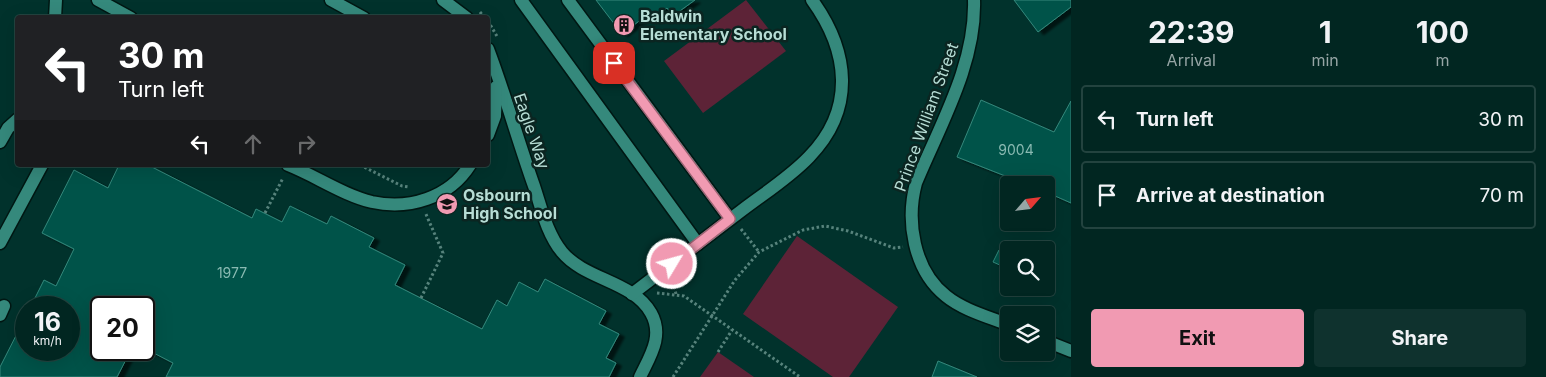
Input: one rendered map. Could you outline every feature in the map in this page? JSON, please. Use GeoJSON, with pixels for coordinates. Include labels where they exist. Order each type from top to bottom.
{"type":"FeatureCollection","features":[{"type":"Feature","properties":{"kind":"street"},"geometry":{"type":"LineString","coordinates":[[55,15],[56,0]]}},
{"type":"Feature","properties":{"kind":"street"},"geometry":{"type":"LineString","coordinates":[[98,0],[126,15]]}},
{"type":"Feature","properties":{"kind":"street"},"geometry":{"type":"LineString","coordinates":[[331,0],[358,15]]}},
{"type":"Feature","properties":{"kind":"street"},"geometry":{"type":"LineString","coordinates":[[443,0],[463,15]]}},
{"type":"Feature","properties":{"kind":"street"},"geometry":{"type":"LineString","coordinates":[[521,0],[698,244]]}},
{"type":"Feature","properties":{"kind":"street"},"geometry":{"type":"LineString","coordinates":[[568,0],[730,219]]}},
{"type":"Feature","properties":{"kind":"street"},"geometry":{"type":"LineString","coordinates":[[632,294],[809,157],[826,138],[836,118],[842,94],[843,71],[832,31],[812,0]]}},
{"type":"Feature","properties":{"kind":"street","name":"Prince William Street"},"geometry":{"type":"LineString","coordinates":[[974,0],[969,51],[912,196],[911,223],[922,264],[929,277],[947,297],[1000,321]]}},
{"type":"Feature","properties":{"kind":"street","name":"Eagle Way"},"geometry":{"type":"LineString","coordinates":[[490,56],[546,222],[562,251],[586,270],[632,294],[647,308],[656,327],[656,344],[640,377]]}},
{"type":"Feature","properties":{"kind":"street"},"geometry":{"type":"LineString","coordinates":[[490,130],[495,116],[497,96],[495,72]]}},
{"type":"Feature","properties":{"kind":"street"},"geometry":{"type":"LineString","coordinates":[[0,142],[8,128],[15,122]]}},
{"type":"Feature","properties":{"kind":"street"},"geometry":{"type":"LineString","coordinates":[[0,243],[41,167]]}},
{"type":"Feature","properties":{"kind":"street"},"geometry":{"type":"LineString","coordinates":[[293,167],[371,202],[394,204],[422,201],[449,187],[468,167]]}},
{"type":"Feature","properties":{"kind":"street"},"geometry":{"type":"LineString","coordinates":[[1055,345],[1071,351]]}},
{"type":"Feature","properties":{"kind":"path"},"geometry":{"type":"LineString","coordinates":[[490,25],[501,44]]}},
{"type":"Feature","properties":{"kind":"path"},"geometry":{"type":"LineString","coordinates":[[265,213],[288,167]]}},
{"type":"Feature","properties":{"kind":"path"},"geometry":{"type":"LineString","coordinates":[[364,167],[402,186],[416,185],[443,253],[421,298]]}},
{"type":"Feature","properties":{"kind":"path"},"geometry":{"type":"LineString","coordinates":[[673,377],[736,280],[760,252],[803,230],[824,226],[870,237],[894,248],[916,245]]}},
{"type":"Feature","properties":{"kind":"path"},"geometry":{"type":"LineString","coordinates":[[732,233],[740,228],[760,252]]}},
{"type":"Feature","properties":{"kind":"path"},"geometry":{"type":"LineString","coordinates":[[676,294],[674,286],[683,274]]}},
{"type":"Feature","properties":{"kind":"path"},"geometry":{"type":"LineString","coordinates":[[660,295],[676,294],[684,296],[800,377]]}},
{"type":"Feature","properties":{"kind":"path"},"geometry":{"type":"LineString","coordinates":[[718,352],[732,330]]}},
{"type":"Feature","properties":{"kind":"shaded area"},"geometry":{"type":"Polygon","coordinates":[[[746,0],[786,51],[703,113],[664,61],[746,0]]]}},
{"type":"Feature","properties":{"kind":"shaded area"},"geometry":{"type":"Polygon","coordinates":[[[797,236],[898,307],[849,377],[833,377],[743,314],[797,236]]]}},
{"type":"Feature","properties":{"kind":"shaded area"},"geometry":{"type":"Polygon","coordinates":[[[718,352],[754,377],[700,377],[718,352]]]}},
{"type":"Feature","properties":{"kind":"building","name":"Baldwin Elementary School"},"geometry":{"type":"Polygon","coordinates":[[[596,0],[695,0],[673,16],[667,8],[655,17],[651,12],[622,34],[596,0]]]}},
{"type":"Feature","properties":{"kind":"building"},"geometry":{"type":"Polygon","coordinates":[[[1014,0],[1071,0],[1071,7],[1038,32],[1014,0]]]}},
{"type":"Feature","properties":{"kind":"building"},"geometry":{"type":"Polygon","coordinates":[[[981,100],[1054,132],[1071,101],[1071,203],[1055,196],[1055,176],[1005,176],[957,157],[981,100]]]}},
{"type":"Feature","properties":{"kind":"building"},"geometry":{"type":"Polygon","coordinates":[[[118,167],[152,167],[252,218],[256,209],[282,222],[290,206],[327,224],[331,216],[374,238],[369,247],[405,265],[395,285],[482,329],[497,300],[507,306],[519,282],[538,292],[545,279],[606,311],[599,324],[619,334],[606,358],[616,363],[609,377],[166,377],[173,363],[155,354],[155,296],[90,296],[90,361],[125,361],[117,377],[0,377],[0,367],[15,338],[15,361],[80,361],[80,296],[36,296],[44,280],[56,286],[74,249],[42,233],[74,170],[108,188],[118,167]]]}},
{"type":"Feature","properties":{"kind":"building"},"geometry":{"type":"Polygon","coordinates":[[[999,250],[1000,250],[1000,265],[993,262],[999,250]]]}},
{"type":"Feature","properties":{"kind":"building"},"geometry":{"type":"Polygon","coordinates":[[[938,361],[977,377],[932,377],[938,361]]]}},
{"type":"Feature","properties":{"kind":"place","name":"Baldwin Elementary School"},"geometry":{"type":"Point","coordinates":[624,25]}},
{"type":"Feature","properties":{"kind":"place","name":"Osbourn High School"},"geometry":{"type":"Point","coordinates":[447,204]}},
{"type":"Feature","properties":{"kind":"route"},"geometry":{"type":"LineString","coordinates":[[614,63],[730,219],[672,264]]}}]}
